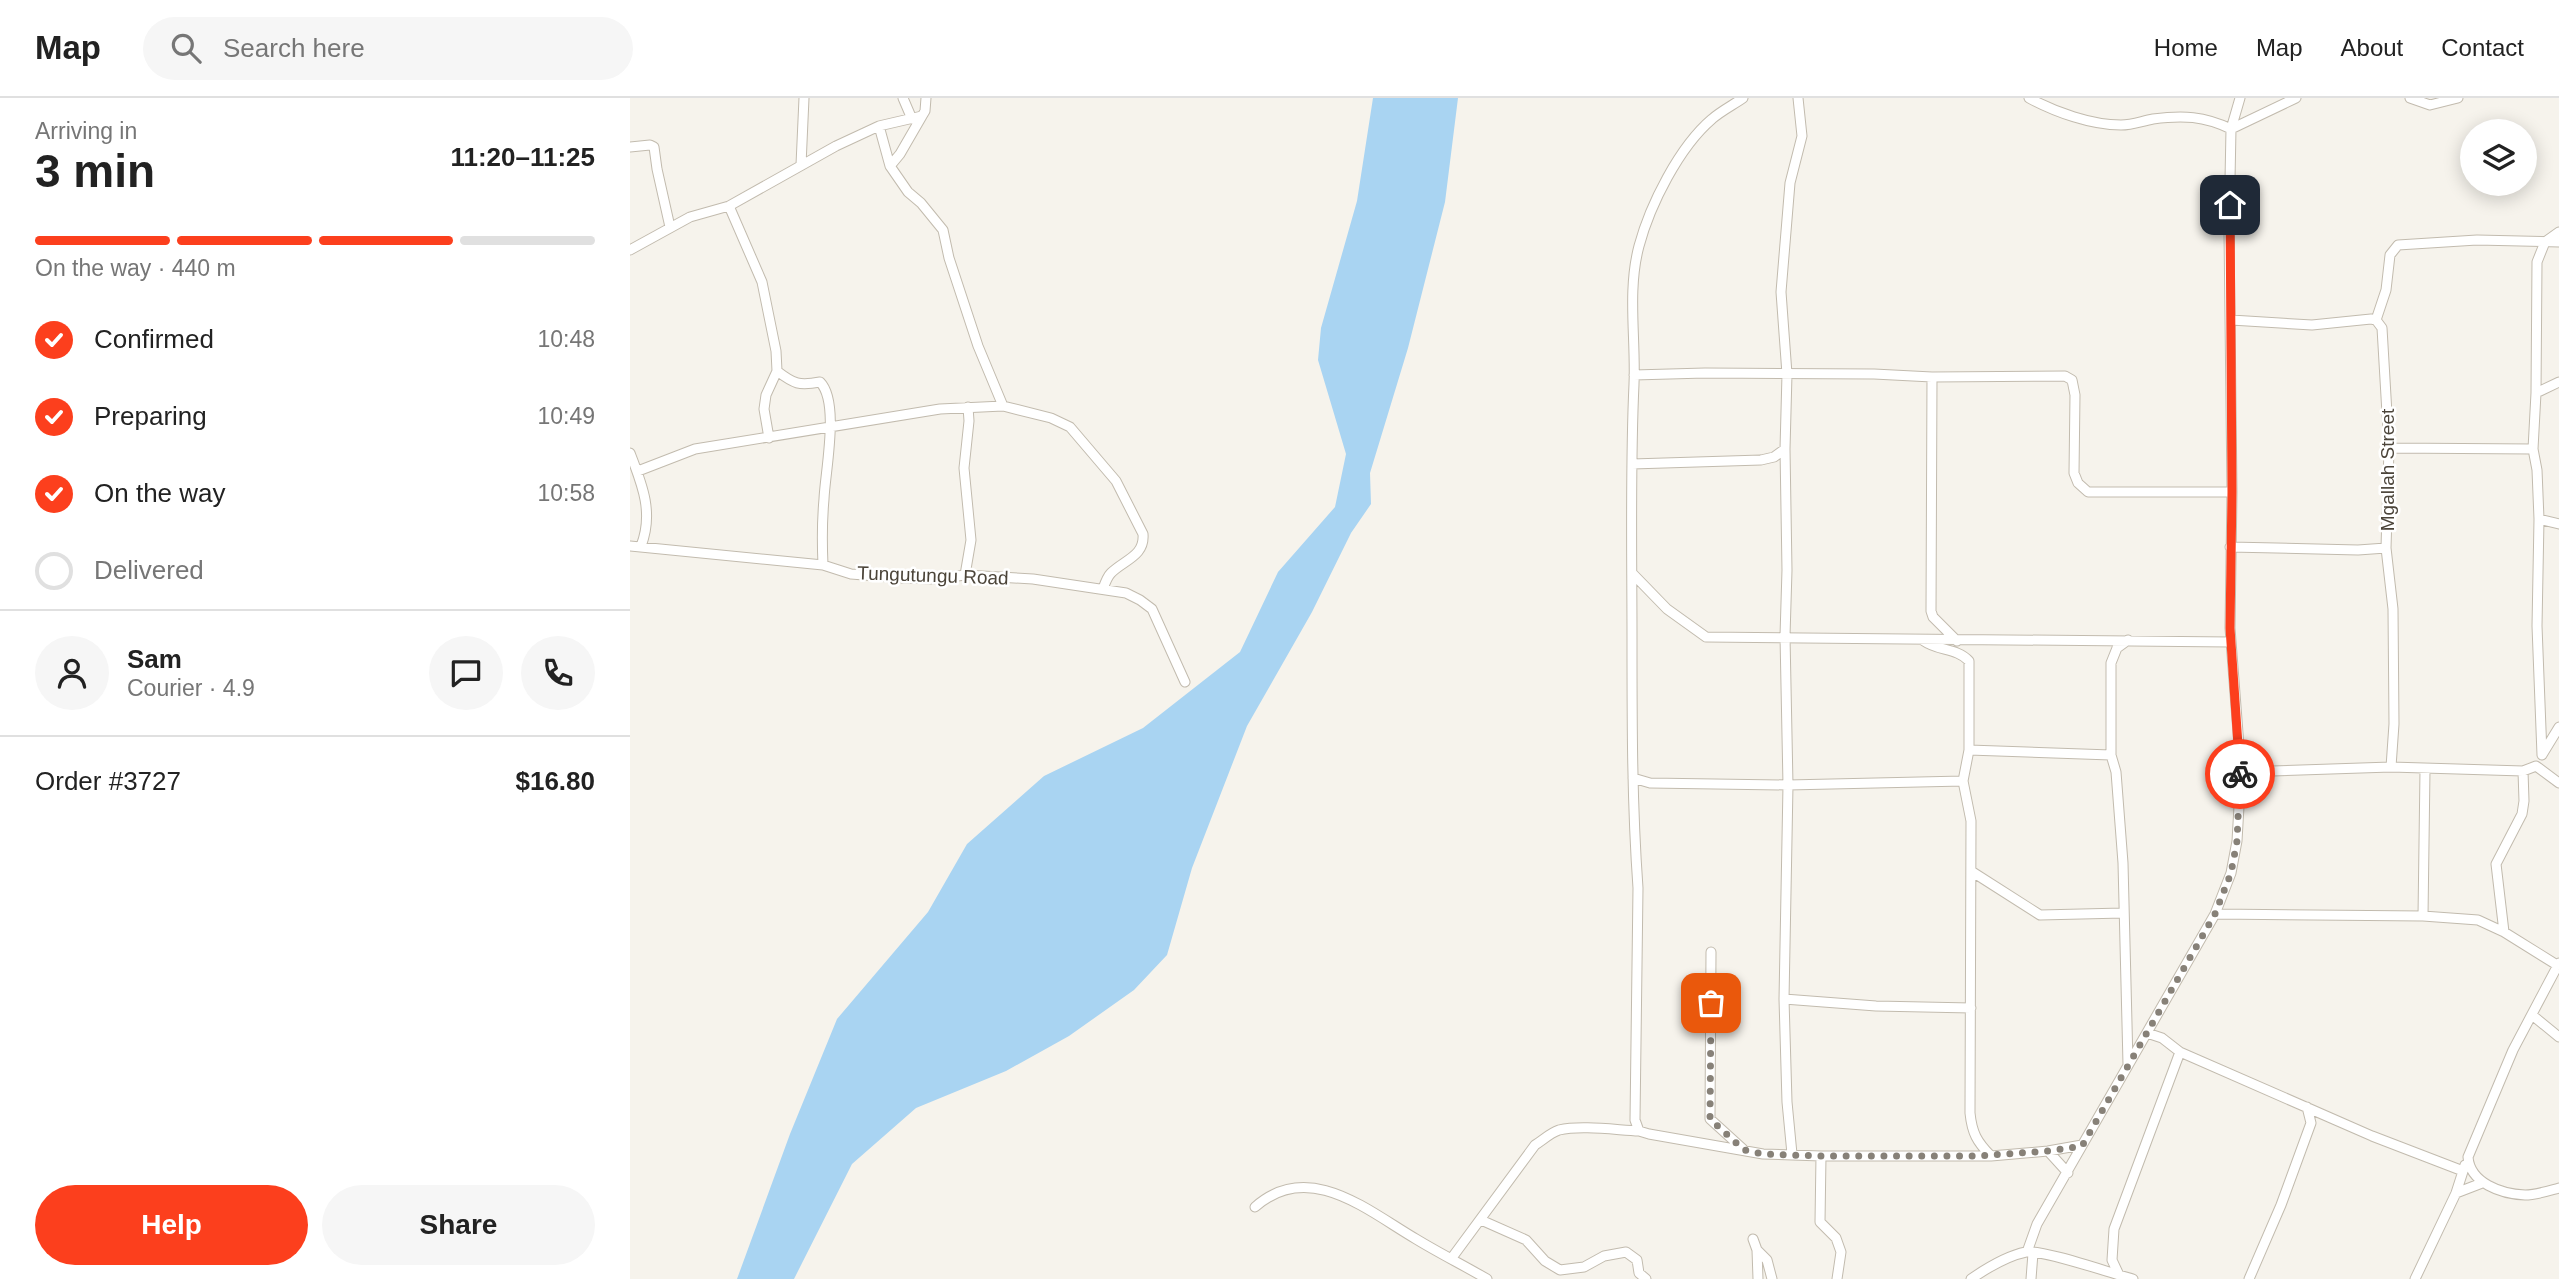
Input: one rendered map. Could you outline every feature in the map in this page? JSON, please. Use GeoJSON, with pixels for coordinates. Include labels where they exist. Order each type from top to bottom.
{"type":"FeatureCollection","features":[{"type":"Feature","properties":{"kind":"street"},"geometry":{"type":"LineString","coordinates":[[801,165],[804,98]]}},
{"type":"Feature","properties":{"kind":"street"},"geometry":{"type":"LineString","coordinates":[[903,98],[917,117]]}},
{"type":"Feature","properties":{"kind":"street"},"geometry":{"type":"LineString","coordinates":[[630,250],[690,217],[729,206],[801,165],[879,126],[917,117],[925,111],[926,98]]}},
{"type":"Feature","properties":{"kind":"street"},"geometry":{"type":"LineString","coordinates":[[1639,1131],[1635,1120],[1634,1090],[1638,888],[1633,778],[1632,573],[1633,296],[1636,258],[1647,221],[1657,200],[1696,136],[1713,117],[1743,98]]}},
{"type":"Feature","properties":{"kind":"street"},"geometry":{"type":"LineString","coordinates":[[1792,1154],[1787,1102],[1784,999],[1788,785],[1785,636],[1787,374],[1781,292],[1790,183],[1802,136],[1798,98]]}},
{"type":"Feature","properties":{"kind":"street"},"geometry":{"type":"LineString","coordinates":[[2029,98],[2069,116],[2117,125],[2165,118],[2207,118],[2231,129]]}},
{"type":"Feature","properties":{"kind":"street"},"geometry":{"type":"LineString","coordinates":[[2031,1279],[2030,1252],[2037,1224],[2215,914],[2231,873],[2237,841],[2241,772],[2230,642],[2232,492],[2229,231],[2231,129],[2240,98]]}},
{"type":"Feature","properties":{"kind":"street"},"geometry":{"type":"LineString","coordinates":[[2231,129],[2296,98]]}},
{"type":"Feature","properties":{"kind":"street"},"geometry":{"type":"LineString","coordinates":[[2410,98],[2430,105],[2458,98]]}},
{"type":"Feature","properties":{"kind":"street"},"geometry":{"type":"LineString","coordinates":[[890,166],[900,154],[917,117]]}},
{"type":"Feature","properties":{"kind":"street"},"geometry":{"type":"LineString","coordinates":[[879,126],[890,166],[908,192],[921,203],[943,230],[949,258],[978,346],[1003,406]]}},
{"type":"Feature","properties":{"kind":"street"},"geometry":{"type":"LineString","coordinates":[[630,147],[654,147],[670,228]]}},
{"type":"Feature","properties":{"kind":"street"},"geometry":{"type":"LineString","coordinates":[[729,206],[762,282],[776,351],[777,370],[766,395],[764,409],[769,438]]}},
{"type":"Feature","properties":{"kind":"street"},"geometry":{"type":"LineString","coordinates":[[2542,755],[2537,626],[2539,519],[2537,470],[2533,449],[2537,262],[2545,242],[2559,233]]}},
{"type":"Feature","properties":{"kind":"street"},"geometry":{"type":"LineString","coordinates":[[2231,320],[2312,325],[2376,320],[2386,290],[2390,255],[2398,245],[2477,240],[2559,242]]}},
{"type":"Feature","properties":{"kind":"street","name":"Mgallah Street"},"geometry":{"type":"LineString","coordinates":[[2376,320],[2384,335],[2389,448],[2386,548],[2393,609],[2394,724],[2391,767]]}},
{"type":"Feature","properties":{"kind":"street"},"geometry":{"type":"LineString","coordinates":[[777,370],[798,384],[808,386],[820,382],[829,408],[830,428],[823,508],[823,565]]}},
{"type":"Feature","properties":{"kind":"street"},"geometry":{"type":"LineString","coordinates":[[1634,375],[1874,374],[1932,377],[2070,377],[2075,395],[2074,473],[2078,483],[2088,492],[2232,492]]}},
{"type":"Feature","properties":{"kind":"street"},"geometry":{"type":"LineString","coordinates":[[1932,377],[1931,611],[1933,617],[1957,641]]}},
{"type":"Feature","properties":{"kind":"street"},"geometry":{"type":"LineString","coordinates":[[2536,393],[2559,382]]}},
{"type":"Feature","properties":{"kind":"street"},"geometry":{"type":"LineString","coordinates":[[638,471],[695,449],[940,408],[1003,406],[1051,418],[1070,427],[1116,481],[1143,534],[1142,547],[1111,573],[1103,589]]}},
{"type":"Feature","properties":{"kind":"street"},"geometry":{"type":"LineString","coordinates":[[965,575],[971,540],[964,468],[968,407]]}},
{"type":"Feature","properties":{"kind":"street"},"geometry":{"type":"LineString","coordinates":[[2389,448],[2533,449]]}},
{"type":"Feature","properties":{"kind":"street"},"geometry":{"type":"LineString","coordinates":[[1632,464],[1761,460],[1774,457],[1785,449]]}},
{"type":"Feature","properties":{"kind":"street"},"geometry":{"type":"LineString","coordinates":[[630,453],[644,489],[647,509],[641,546]]}},
{"type":"Feature","properties":{"kind":"street"},"geometry":{"type":"LineString","coordinates":[[2539,519],[2559,524]]}},
{"type":"Feature","properties":{"kind":"street","name":"Tungutungu Road"},"geometry":{"type":"LineString","coordinates":[[630,546],[823,565],[851,574],[935,579],[965,575],[1032,579],[1126,593],[1152,610],[1185,682]]}},
{"type":"Feature","properties":{"kind":"street"},"geometry":{"type":"LineString","coordinates":[[2230,547],[2358,550],[2386,548]]}},
{"type":"Feature","properties":{"kind":"street"},"geometry":{"type":"LineString","coordinates":[[1632,573],[1667,609],[1706,637],[2230,642]]}},
{"type":"Feature","properties":{"kind":"street"},"geometry":{"type":"LineString","coordinates":[[1922,640],[1938,649],[1963,654],[1969,661],[1969,750],[1963,781],[1970,821],[1972,1131],[1976,1141],[1991,1156]]}},
{"type":"Feature","properties":{"kind":"street"},"geometry":{"type":"LineString","coordinates":[[2128,640],[2117,648],[2111,659],[2111,755],[2116,772],[2123,863],[2128,1064]]}},
{"type":"Feature","properties":{"kind":"street"},"geometry":{"type":"LineString","coordinates":[[2241,772],[2391,767],[2523,771],[2536,766],[2559,727]]}},
{"type":"Feature","properties":{"kind":"street"},"geometry":{"type":"LineString","coordinates":[[1969,750],[2111,755]]}},
{"type":"Feature","properties":{"kind":"street"},"geometry":{"type":"LineString","coordinates":[[2536,766],[2559,783]]}},
{"type":"Feature","properties":{"kind":"street"},"geometry":{"type":"LineString","coordinates":[[2423,916],[2425,770]]}},
{"type":"Feature","properties":{"kind":"street"},"geometry":{"type":"LineString","coordinates":[[2504,932],[2496,864],[2522,814],[2523,771]]}},
{"type":"Feature","properties":{"kind":"street"},"geometry":{"type":"LineString","coordinates":[[1633,778],[1650,783],[1788,785],[1963,781]]}},
{"type":"Feature","properties":{"kind":"street"},"geometry":{"type":"LineString","coordinates":[[1971,871],[2040,915],[2123,913]]}},
{"type":"Feature","properties":{"kind":"street"},"geometry":{"type":"LineString","coordinates":[[2215,914],[2423,916],[2478,920],[2558,964],[2497,1084],[2455,1193],[2416,1279]]}},
{"type":"Feature","properties":{"kind":"street"},"geometry":{"type":"LineString","coordinates":[[1711,952],[1710,1119],[1744,1150]]}},
{"type":"Feature","properties":{"kind":"street"},"geometry":{"type":"LineString","coordinates":[[1784,999],[1876,1006],[1971,1008]]}},
{"type":"Feature","properties":{"kind":"street"},"geometry":{"type":"LineString","coordinates":[[2532,1015],[2559,1037]]}},
{"type":"Feature","properties":{"kind":"street"},"geometry":{"type":"LineString","coordinates":[[2147,1033],[2162,1038],[2180,1052],[2372,1136],[2463,1171]]}},
{"type":"Feature","properties":{"kind":"street"},"geometry":{"type":"LineString","coordinates":[[2128,1278],[2112,1260],[2114,1229],[2180,1052]]}},
{"type":"Feature","properties":{"kind":"street"},"geometry":{"type":"LineString","coordinates":[[2306,1107],[2311,1123]]}},
{"type":"Feature","properties":{"kind":"street"},"geometry":{"type":"LineString","coordinates":[[2249,1279],[2281,1205],[2311,1123],[2323,1114]]}},
{"type":"Feature","properties":{"kind":"street"},"geometry":{"type":"LineString","coordinates":[[1451,1259],[1535,1146],[1559,1130],[1639,1131],[1763,1154],[1821,1156],[1991,1156],[2082,1146]]}},
{"type":"Feature","properties":{"kind":"street"},"geometry":{"type":"LineString","coordinates":[[2048,1151],[2068,1173]]}},
{"type":"Feature","properties":{"kind":"street"},"geometry":{"type":"LineString","coordinates":[[1821,1156],[1820,1222],[1836,1238],[1841,1252],[1837,1279]]}},
{"type":"Feature","properties":{"kind":"street"},"geometry":{"type":"LineString","coordinates":[[2468,1157],[2469,1166],[2482,1183]]}},
{"type":"Feature","properties":{"kind":"street"},"geometry":{"type":"LineString","coordinates":[[2455,1193],[2482,1183],[2524,1195],[2559,1188]]}},
{"type":"Feature","properties":{"kind":"street"},"geometry":{"type":"LineString","coordinates":[[1255,1207],[1267,1197],[1296,1187],[1311,1187],[1342,1195],[1487,1279]]}},
{"type":"Feature","properties":{"kind":"street"},"geometry":{"type":"LineString","coordinates":[[1481,1220],[1526,1240],[1545,1261],[1560,1270],[1584,1267],[1604,1256],[1626,1252],[1637,1260],[1639,1273],[1646,1279]]}},
{"type":"Feature","properties":{"kind":"street"},"geometry":{"type":"LineString","coordinates":[[1753,1239],[1757,1250],[1758,1279]]}},
{"type":"Feature","properties":{"kind":"street"},"geometry":{"type":"LineString","coordinates":[[1757,1250],[1767,1260],[1772,1279]]}},
{"type":"Feature","properties":{"kind":"street"},"geometry":{"type":"LineString","coordinates":[[1971,1279],[1991,1266],[2030,1252],[2128,1278]]}},
{"type":"Feature","properties":{"kind":"street"},"geometry":{"type":"LineString","coordinates":[[2084,1279],[2090,1267]]}},
{"type":"Feature","properties":{"kind":"water"},"geometry":{"type":"Polygon","coordinates":[[[1373,98],[1458,98],[1445,202],[1408,348],[1370,473],[1371,504],[1351,533],[1312,612],[1247,726],[1192,868],[1167,955],[1134,990],[1069,1036],[1006,1071],[916,1108],[852,1164],[794,1279],[737,1279],[790,1134],[837,1019],[928,912],[967,844],[1044,776],[1143,728],[1240,652],[1278,572],[1335,507],[1346,454],[1318,360],[1321,328],[1357,201],[1373,98]]]}},
{"type":"Feature","properties":{"kind":"way so far"},"geometry":{"type":"LineString","coordinates":[[1711,1003],[1710,1119],[1744,1150],[1763,1154],[1931,1157],[1991,1156],[2082,1146],[2215,914],[2231,873],[2237,841],[2240,774]]}},
{"type":"Feature","properties":{"kind":"route"},"geometry":{"type":"LineString","coordinates":[[2230,205],[2230,628],[2240,774]]}}]}
